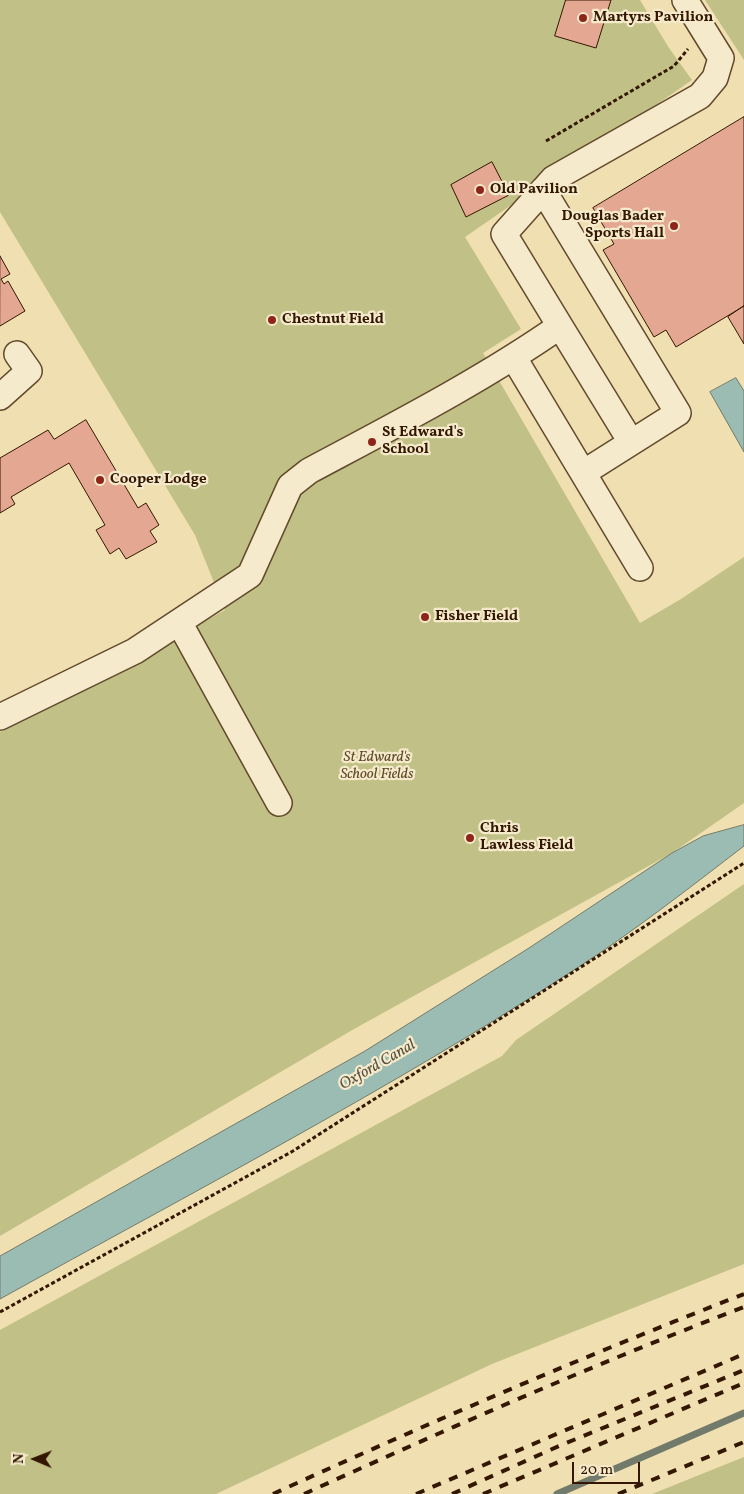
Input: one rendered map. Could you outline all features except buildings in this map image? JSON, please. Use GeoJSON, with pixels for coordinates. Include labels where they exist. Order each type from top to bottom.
{"type":"FeatureCollection","features":[{"type":"Feature","properties":{"kind":"lane"},"geometry":{"type":"LineString","coordinates":[[631,442],[504,234],[553,178],[700,96],[716,78],[721,58],[685,0]]}},
{"type":"Feature","properties":{"kind":"lane"},"geometry":{"type":"LineString","coordinates":[[542,190],[678,413],[583,473]]}},
{"type":"Feature","properties":{"kind":"lane"},"geometry":{"type":"LineString","coordinates":[[0,717],[135,651],[250,575],[290,486],[310,470],[460,390],[514,358],[560,326]]}},
{"type":"Feature","properties":{"kind":"lane"},"geometry":{"type":"LineString","coordinates":[[0,397],[29,371],[17,354]]}},
{"type":"Feature","properties":{"kind":"lane"},"geometry":{"type":"LineString","coordinates":[[514,358],[640,568]]}},
{"type":"Feature","properties":{"kind":"lane"},"geometry":{"type":"LineString","coordinates":[[179,622],[279,803]]}},
{"type":"Feature","properties":{"kind":"path"},"geometry":{"type":"LineString","coordinates":[[546,141],[674,66],[691,46]]}},
{"type":"Feature","properties":{"kind":"path"},"geometry":{"type":"LineString","coordinates":[[0,1312],[294,1151],[744,863]]}},
{"type":"Feature","properties":{"kind":"green space","name":"St Edward's School Fields"},"geometry":{"type":"Polygon","coordinates":[[[0,0],[640,0],[669,48],[692,80],[465,237],[521,329],[483,353],[640,623],[681,599],[744,557],[744,803],[672,853],[354,1029],[0,1236],[0,732],[225,610],[195,535],[0,212],[0,0]]]}},
{"type":"Feature","properties":{"kind":"green space"},"geometry":{"type":"Polygon","coordinates":[[[705,0],[744,0],[744,60],[705,0]]]}},
{"type":"Feature","properties":{"kind":"green space"},"geometry":{"type":"Polygon","coordinates":[[[744,884],[744,1264],[492,1364],[216,1494],[0,1494],[0,1330],[502,1056],[516,1040],[744,884]]]}},
{"type":"Feature","properties":{"kind":"green space"},"geometry":{"type":"Polygon","coordinates":[[[744,1457],[744,1494],[652,1494],[744,1457]]]}},
{"type":"Feature","properties":{"kind":"water"},"geometry":{"type":"Polygon","coordinates":[[[736,378],[744,391],[744,452],[710,392],[736,378]]]}},
{"type":"Feature","properties":{"kind":"water","name":"Oxford Canal"},"geometry":{"type":"Polygon","coordinates":[[[744,825],[744,846],[596,956],[504,1014],[362,1099],[0,1299],[0,1256],[365,1051],[529,948],[672,853],[703,836],[744,825]]]}},
{"type":"Feature","properties":{"kind":"waterway"},"geometry":{"type":"LineString","coordinates":[[557,1494],[744,1413]]}},
{"type":"Feature","properties":{"kind":"railway"},"geometry":{"type":"LineString","coordinates":[[273,1494],[507,1391],[625,1341],[744,1294]]}},
{"type":"Feature","properties":{"kind":"railway"},"geometry":{"type":"LineString","coordinates":[[304,1494],[522,1397],[744,1307]]}},
{"type":"Feature","properties":{"kind":"railway"},"geometry":{"type":"LineString","coordinates":[[416,1494],[744,1354]]}},
{"type":"Feature","properties":{"kind":"railway"},"geometry":{"type":"LineString","coordinates":[[452,1494],[559,1446],[744,1370]]}},
{"type":"Feature","properties":{"kind":"railway"},"geometry":{"type":"LineString","coordinates":[[483,1494],[744,1383]]}},
{"type":"Feature","properties":{"kind":"railway"},"geometry":{"type":"LineString","coordinates":[[618,1494],[744,1442]]}},
{"type":"Feature","properties":{"kind":"place","name":"Martyrs Pavilion"},"geometry":{"type":"Point","coordinates":[583,18]}},
{"type":"Feature","properties":{"kind":"place","name":"Old Pavilion"},"geometry":{"type":"Point","coordinates":[480,190]}},
{"type":"Feature","properties":{"kind":"place","name":"Douglas Bader Sports Hall"},"geometry":{"type":"Point","coordinates":[674,226]}},
{"type":"Feature","properties":{"kind":"place","name":"Chestnut Field"},"geometry":{"type":"Point","coordinates":[272,320]}},
{"type":"Feature","properties":{"kind":"place","name":"St Edward's School"},"geometry":{"type":"Point","coordinates":[372,442]}},
{"type":"Feature","properties":{"kind":"place","name":"Cooper Lodge"},"geometry":{"type":"Point","coordinates":[100,480]}},
{"type":"Feature","properties":{"kind":"place","name":"Fisher Field"},"geometry":{"type":"Point","coordinates":[425,617]}},
{"type":"Feature","properties":{"kind":"place","name":"Chris Lawless Field"},"geometry":{"type":"Point","coordinates":[470,838]}}]}
